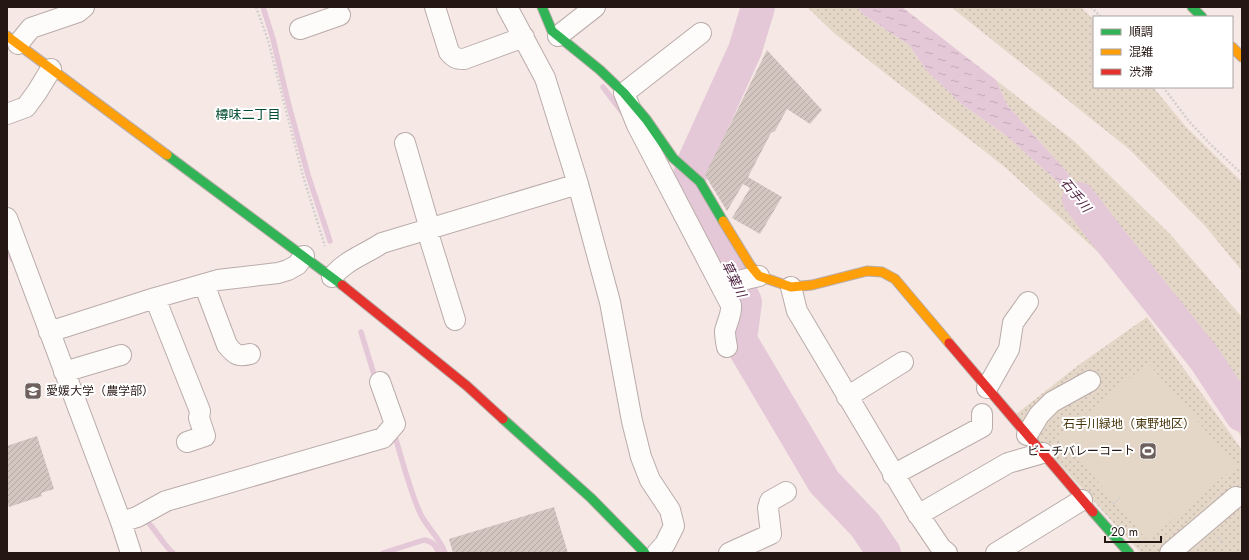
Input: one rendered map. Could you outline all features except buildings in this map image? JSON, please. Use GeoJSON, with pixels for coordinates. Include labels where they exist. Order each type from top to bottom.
{"type":"FeatureCollection","features":[{"type":"Feature","properties":{"kind":"main road"},"geometry":{"type":"LineString","coordinates":[[542,7],[552,31],[600,70],[624,93],[646,119],[673,158],[700,182],[743,253],[754,277],[791,286],[812,285],[867,271],[882,272],[895,279],[1128,553]]}},
{"type":"Feature","properties":{"kind":"main road"},"geometry":{"type":"LineString","coordinates":[[1192,7],[1201,16]]}},
{"type":"Feature","properties":{"kind":"main road"},"geometry":{"type":"LineString","coordinates":[[13,40],[332,277],[467,386],[591,498],[645,553]]}},
{"type":"Feature","properties":{"kind":"main road"},"geometry":{"type":"LineString","coordinates":[[1233,48],[1242,57]]}},
{"type":"Feature","properties":{"kind":"street"},"geometry":{"type":"LineString","coordinates":[[13,40],[31,28],[78,12],[84,7]]}},
{"type":"Feature","properties":{"kind":"street"},"geometry":{"type":"LineString","coordinates":[[435,7],[449,52],[457,59],[464,59],[524,37]]}},
{"type":"Feature","properties":{"kind":"street"},"geometry":{"type":"LineString","coordinates":[[507,7],[546,78],[578,184],[610,302],[632,421],[641,457],[650,480],[670,510],[674,526],[665,544],[657,553]]}},
{"type":"Feature","properties":{"kind":"street"},"geometry":{"type":"LineString","coordinates":[[558,36],[594,7]]}},
{"type":"Feature","properties":{"kind":"street"},"geometry":{"type":"LineString","coordinates":[[300,29],[317,14],[340,15]]}},
{"type":"Feature","properties":{"kind":"street"},"geometry":{"type":"LineString","coordinates":[[701,33],[624,93],[637,125],[723,284],[732,310],[726,330],[725,338],[727,347]]}},
{"type":"Feature","properties":{"kind":"street"},"geometry":{"type":"LineString","coordinates":[[7,114],[26,107],[51,68]]}},
{"type":"Feature","properties":{"kind":"street"},"geometry":{"type":"LineString","coordinates":[[405,143],[428,229],[455,320]]}},
{"type":"Feature","properties":{"kind":"street"},"geometry":{"type":"LineString","coordinates":[[332,277],[345,264],[368,253],[382,243],[578,184]]}},
{"type":"Feature","properties":{"kind":"street"},"geometry":{"type":"LineString","coordinates":[[7,218],[121,522],[131,553]]}},
{"type":"Feature","properties":{"kind":"street"},"geometry":{"type":"LineString","coordinates":[[50,332],[155,298],[218,280],[278,273],[297,265],[304,256]]}},
{"type":"Feature","properties":{"kind":"street"},"geometry":{"type":"LineString","coordinates":[[723,284],[754,277]]}},
{"type":"Feature","properties":{"kind":"street"},"geometry":{"type":"LineString","coordinates":[[204,284],[227,345],[233,353],[241,356],[250,354]]}},
{"type":"Feature","properties":{"kind":"street"},"geometry":{"type":"LineString","coordinates":[[791,286],[797,311],[847,397],[918,515],[941,548],[947,553]]}},
{"type":"Feature","properties":{"kind":"street"},"geometry":{"type":"LineString","coordinates":[[155,298],[200,411],[199,418],[204,436],[187,442]]}},
{"type":"Feature","properties":{"kind":"street"},"geometry":{"type":"LineString","coordinates":[[987,388],[1009,349],[1013,323],[1028,302]]}},
{"type":"Feature","properties":{"kind":"street"},"geometry":{"type":"LineString","coordinates":[[64,372],[122,355]]}},
{"type":"Feature","properties":{"kind":"street"},"geometry":{"type":"LineString","coordinates":[[847,397],[903,362]]}},
{"type":"Feature","properties":{"kind":"street"},"geometry":{"type":"LineString","coordinates":[[1027,435],[1039,415],[1052,402],[1090,381]]}},
{"type":"Feature","properties":{"kind":"street"},"geometry":{"type":"LineString","coordinates":[[121,522],[137,517],[166,501],[383,438],[395,424],[380,382]]}},
{"type":"Feature","properties":{"kind":"street"},"geometry":{"type":"LineString","coordinates":[[894,475],[982,428],[982,414]]}},
{"type":"Feature","properties":{"kind":"street"},"geometry":{"type":"LineString","coordinates":[[918,515],[1008,463],[1042,453]]}},
{"type":"Feature","properties":{"kind":"street"},"geometry":{"type":"LineString","coordinates":[[729,553],[772,534],[768,508],[770,501],[786,492]]}},
{"type":"Feature","properties":{"kind":"street"},"geometry":{"type":"LineString","coordinates":[[1170,553],[1236,497]]}},
{"type":"Feature","properties":{"kind":"street"},"geometry":{"type":"LineString","coordinates":[[996,553],[1082,500]]}},
{"type":"Feature","properties":{"kind":"path"},"geometry":{"type":"LineString","coordinates":[[256,7],[268,40],[303,176],[326,248]]}},
{"type":"Feature","properties":{"kind":"path"},"geometry":{"type":"LineString","coordinates":[[1091,7],[1100,16]]}},
{"type":"Feature","properties":{"kind":"path"},"geometry":{"type":"LineString","coordinates":[[1164,88],[1188,120],[1211,145],[1242,174]]}},
{"type":"Feature","properties":{"kind":"green space"},"geometry":{"type":"Polygon","coordinates":[[[807,7],[857,7],[864,15],[909,45],[927,71],[964,106],[1003,133],[1057,181],[1105,234],[1066,171],[1007,105],[996,80],[1074,141],[1170,234],[1242,317],[1242,438],[1193,362],[1098,252],[1006,168],[834,33],[807,7]]]}},
{"type":"Feature","properties":{"kind":"green space"},"geometry":{"type":"Polygon","coordinates":[[[951,7],[1081,7],[1093,19],[1093,88],[1154,88],[1186,127],[1242,182],[1242,271],[1206,227],[1129,149],[951,7]]]}},
{"type":"Feature","properties":{"kind":"green space","name":"石手川緑地（東野地区）"},"geometry":{"type":"Polygon","coordinates":[[[1147,317],[1242,450],[1242,553],[1141,553],[1015,415],[1080,364],[1147,317]]]}},
{"type":"Feature","properties":{"kind":"green space","name":"ビーチバレーコート"},"geometry":{"type":"Polygon","coordinates":[[[1148,363],[1236,466],[1148,541],[1059,436],[1148,363]]]}},
{"type":"Feature","properties":{"kind":"water"},"geometry":{"type":"Polygon","coordinates":[[[857,7],[902,7],[996,80],[1007,105],[1066,171],[1107,236],[1057,181],[1003,133],[964,106],[927,71],[909,45],[864,15],[857,7]]]}},
{"type":"Feature","properties":{"kind":"waterway"},"geometry":{"type":"LineString","coordinates":[[263,7],[273,39],[308,175],[330,241]]}},
{"type":"Feature","properties":{"kind":"waterway","name":"草葉川"},"geometry":{"type":"LineString","coordinates":[[758,7],[745,50],[695,160],[687,185],[745,302],[740,340],[824,482],[865,525],[884,553]]}},
{"type":"Feature","properties":{"kind":"waterway"},"geometry":{"type":"LineString","coordinates":[[603,87],[622,112]]}},
{"type":"Feature","properties":{"kind":"waterway","name":"石手川"},"geometry":{"type":"LineString","coordinates":[[1079,199],[1205,359],[1242,415]]}},
{"type":"Feature","properties":{"kind":"waterway"},"geometry":{"type":"LineString","coordinates":[[7,247],[12,259]]}},
{"type":"Feature","properties":{"kind":"waterway","name":"草葉川"},"geometry":{"type":"LineString","coordinates":[[737,321],[742,325]]}},
{"type":"Feature","properties":{"kind":"waterway"},"geometry":{"type":"LineString","coordinates":[[361,332],[376,381]]}},
{"type":"Feature","properties":{"kind":"waterway"},"geometry":{"type":"LineString","coordinates":[[394,433],[409,484],[420,513],[445,553]]}},
{"type":"Feature","properties":{"kind":"waterway"},"geometry":{"type":"LineString","coordinates":[[140,523],[149,523],[173,553]]}},
{"type":"Feature","properties":{"kind":"waterway"},"geometry":{"type":"LineString","coordinates":[[383,553],[424,540],[430,541],[434,544],[439,553]]}},
{"type":"Feature","properties":{"kind":"traffic: fast"},"geometry":{"type":"LineString","coordinates":[[542,7],[552,31],[600,70],[624,93],[646,119],[673,158],[700,182],[723,221]]}},
{"type":"Feature","properties":{"kind":"traffic: fast"},"geometry":{"type":"LineString","coordinates":[[1192,7],[1201,16]]}},
{"type":"Feature","properties":{"kind":"traffic: fast"},"geometry":{"type":"LineString","coordinates":[[167,155],[342,285]]}},
{"type":"Feature","properties":{"kind":"traffic: fast"},"geometry":{"type":"LineString","coordinates":[[503,419],[591,498],[645,553]]}},
{"type":"Feature","properties":{"kind":"traffic: fast"},"geometry":{"type":"LineString","coordinates":[[1093,512],[1129,553]]}},
{"type":"Feature","properties":{"kind":"traffic: slow"},"geometry":{"type":"LineString","coordinates":[[7,36],[167,155]]}},
{"type":"Feature","properties":{"kind":"traffic: slow"},"geometry":{"type":"LineString","coordinates":[[1233,48],[1242,57]]}},
{"type":"Feature","properties":{"kind":"traffic: slow"},"geometry":{"type":"LineString","coordinates":[[723,221],[750,265],[759,276],[791,287],[812,285],[867,271],[882,272],[895,279],[949,343]]}},
{"type":"Feature","properties":{"kind":"traffic: jam"},"geometry":{"type":"LineString","coordinates":[[342,285],[467,386],[503,419]]}},
{"type":"Feature","properties":{"kind":"traffic: jam"},"geometry":{"type":"LineString","coordinates":[[949,343],[1093,512]]}},
{"type":"Feature","properties":{"kind":"place","name":"愛媛大学（農学部）"},"geometry":{"type":"Point","coordinates":[33,391]}},
{"type":"Feature","properties":{"kind":"place","name":"ビーチバレーコート"},"geometry":{"type":"Point","coordinates":[1148,451]}},
{"type":"Feature","properties":{"kind":"district","name":"樽味二丁目"},"geometry":{"type":"Point","coordinates":[248,114]}}]}
